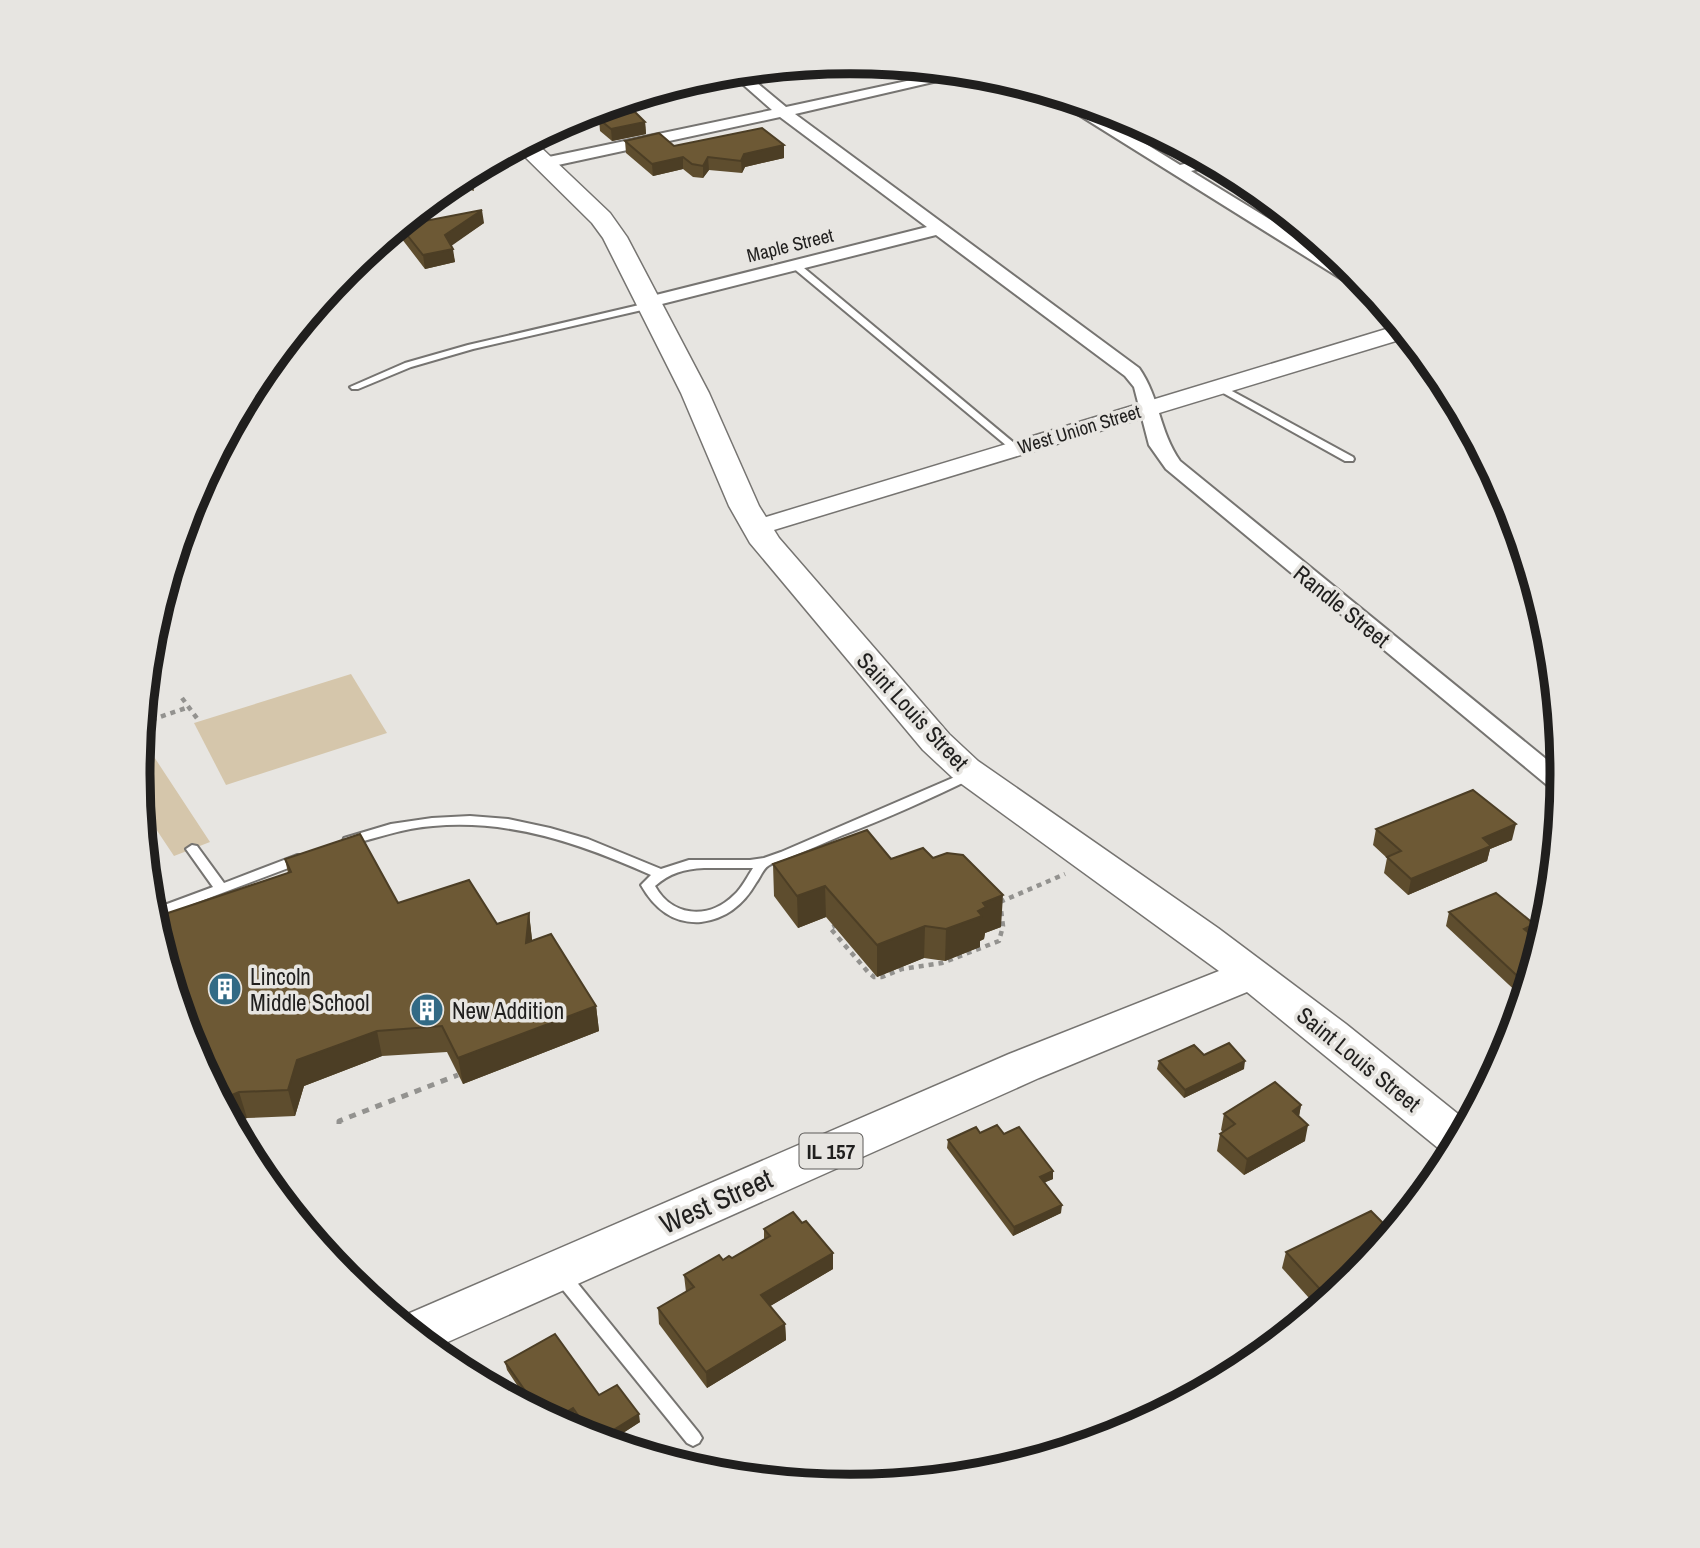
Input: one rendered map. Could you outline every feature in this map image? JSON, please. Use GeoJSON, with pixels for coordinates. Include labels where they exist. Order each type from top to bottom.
{"type":"FeatureCollection","features":[{"type":"Feature","properties":{"kind":"main road","name":"Saint Louis Street"},"geometry":{"type":"LineString","coordinates":[[531,151],[606,224],[651,304],[755,528],[927,731],[971,774],[1251,974],[1451,1134]]}},
{"type":"Feature","properties":{"kind":"main road","name":"West Street"},"geometry":{"type":"LineString","coordinates":[[424,1330],[1024,1066],[1251,974]]}},
{"type":"Feature","properties":{"kind":"street"},"geometry":{"type":"LineString","coordinates":[[544,163],[937,79]]}},
{"type":"Feature","properties":{"kind":"street","name":"Randle Street"},"geometry":{"type":"LineString","coordinates":[[747,81],[781,111],[1132,372],[1143,387],[1159,445],[1173,465],[1550,773]]}},
{"type":"Feature","properties":{"kind":"street"},"geometry":{"type":"LineString","coordinates":[[1094,118],[1329,264]]}},
{"type":"Feature","properties":{"kind":"street"},"geometry":{"type":"LineString","coordinates":[[1178,170],[1197,165]]}},
{"type":"Feature","properties":{"kind":"street","name":"Maple Street"},"geometry":{"type":"LineString","coordinates":[[651,304],[939,229]]}},
{"type":"Feature","properties":{"kind":"street","name":"West Union Street"},"geometry":{"type":"LineString","coordinates":[[755,528],[1395,334]]}},
{"type":"Feature","properties":{"kind":"lane"},"geometry":{"type":"LineString","coordinates":[[795,265],[1016,449]]}},
{"type":"Feature","properties":{"kind":"lane"},"geometry":{"type":"LineString","coordinates":[[355,387],[408,365],[471,347],[651,304]]}},
{"type":"Feature","properties":{"kind":"lane"},"geometry":{"type":"LineString","coordinates":[[1219,387],[1349,459]]}},
{"type":"Feature","properties":{"kind":"lane"},"geometry":{"type":"LineString","coordinates":[[763,862],[737,900],[719,912],[699,918],[683,917],[662,907],[653,897],[648,885],[661,874],[704,862],[763,862],[887,814],[971,774]]}},
{"type":"Feature","properties":{"kind":"lane"},"geometry":{"type":"LineString","coordinates":[[340,844],[387,828],[433,820],[517,823],[552,830],[661,874]]}},
{"type":"Feature","properties":{"kind":"lane"},"geometry":{"type":"LineString","coordinates":[[192,849],[221,888]]}},
{"type":"Feature","properties":{"kind":"lane"},"geometry":{"type":"LineString","coordinates":[[163,910],[316,853]]}},
{"type":"Feature","properties":{"kind":"lane"},"geometry":{"type":"LineString","coordinates":[[558,1270],[693,1438]]}},
{"type":"Feature","properties":{"kind":"path"},"geometry":{"type":"LineString","coordinates":[[182,698],[199,721]]}},
{"type":"Feature","properties":{"kind":"path"},"geometry":{"type":"LineString","coordinates":[[152,720],[189,707]]}},
{"type":"Feature","properties":{"kind":"path"},"geometry":{"type":"LineString","coordinates":[[992,903],[1055,877]]}},
{"type":"Feature","properties":{"kind":"path"},"geometry":{"type":"LineString","coordinates":[[838,924],[831,928],[868,972],[874,977],[882,978],[902,969],[943,963],[999,941],[1003,926],[1000,900]]}},
{"type":"Feature","properties":{"kind":"path"},"geometry":{"type":"LineString","coordinates":[[340,1124],[339,1121],[458,1075]]}},
{"type":"Feature","properties":{"kind":"shaded area"},"geometry":{"type":"Polygon","coordinates":[[[351,674],[387,733],[226,785],[194,723],[351,674]]]}},
{"type":"Feature","properties":{"kind":"shaded area"},"geometry":{"type":"Polygon","coordinates":[[[150,751],[210,842],[174,856],[152,823],[150,751]]]}},
{"type":"Feature","properties":{"kind":"building"},"geometry":{"type":"Polygon","coordinates":[[[635,112],[645,122],[611,129],[600,120],[635,112]]]}},
{"type":"Feature","properties":{"kind":"building"},"geometry":{"type":"Polygon","coordinates":[[[762,128],[784,145],[744,154],[741,161],[708,157],[703,166],[692,164],[683,157],[652,164],[625,141],[659,133],[674,146],[762,128]]]}},
{"type":"Feature","properties":{"kind":"building"},"geometry":{"type":"Polygon","coordinates":[[[482,210],[445,235],[453,249],[423,255],[405,233],[423,219],[425,221],[482,210]]]}},
{"type":"Feature","properties":{"kind":"building"},"geometry":{"type":"Polygon","coordinates":[[[1473,790],[1516,824],[1483,838],[1491,846],[1411,879],[1387,857],[1401,851],[1376,829],[1473,790]]]}},
{"type":"Feature","properties":{"kind":"building"},"geometry":{"type":"Polygon","coordinates":[[[867,830],[891,859],[923,848],[933,858],[947,853],[963,855],[1003,895],[983,903],[986,907],[978,911],[982,916],[946,929],[925,926],[877,945],[825,886],[797,896],[773,864],[867,830]]]}},
{"type":"Feature","properties":{"kind":"building"},"geometry":{"type":"Polygon","coordinates":[[[360,834],[398,903],[469,880],[497,924],[529,913],[526,943],[551,934],[596,1006],[458,1058],[442,1026],[377,1031],[297,1060],[288,1090],[239,1092],[229,1096],[203,1042],[187,999],[164,914],[291,872],[285,859],[360,834]]]}},
{"type":"Feature","properties":{"kind":"building"},"geometry":{"type":"Polygon","coordinates":[[[1496,893],[1534,924],[1524,929],[1532,935],[1520,978],[1449,912],[1496,893]]]}},
{"type":"Feature","properties":{"kind":"building"},"geometry":{"type":"Polygon","coordinates":[[[1229,1043],[1245,1061],[1185,1090],[1159,1061],[1194,1045],[1204,1055],[1229,1043]]]}},
{"type":"Feature","properties":{"kind":"building"},"geometry":{"type":"Polygon","coordinates":[[[1275,1082],[1301,1105],[1293,1111],[1308,1125],[1247,1159],[1220,1134],[1235,1124],[1224,1114],[1275,1082]]]}},
{"type":"Feature","properties":{"kind":"building"},"geometry":{"type":"Polygon","coordinates":[[[997,1125],[1004,1134],[1019,1127],[1053,1171],[1040,1177],[1062,1205],[1014,1227],[948,1140],[976,1127],[980,1133],[997,1125]]]}},
{"type":"Feature","properties":{"kind":"building"},"geometry":{"type":"Polygon","coordinates":[[[1371,1211],[1385,1225],[1322,1291],[1286,1252],[1371,1211]]]}},
{"type":"Feature","properties":{"kind":"building"},"geometry":{"type":"Polygon","coordinates":[[[793,1212],[802,1223],[806,1221],[833,1253],[761,1295],[785,1324],[706,1372],[658,1308],[694,1287],[684,1275],[719,1255],[723,1260],[729,1256],[732,1258],[770,1236],[764,1229],[793,1212]]]}},
{"type":"Feature","properties":{"kind":"building"},"geometry":{"type":"Polygon","coordinates":[[[555,1334],[599,1395],[617,1385],[639,1414],[611,1432],[582,1421],[573,1408],[565,1413],[529,1396],[505,1362],[555,1334]]]}},
{"type":"Feature","properties":{"kind":"place","name":"Lincoln Middle School"},"geometry":{"type":"Point","coordinates":[225,989]}},
{"type":"Feature","properties":{"kind":"place","name":"New Addition"},"geometry":{"type":"Point","coordinates":[427,1010]}}]}
